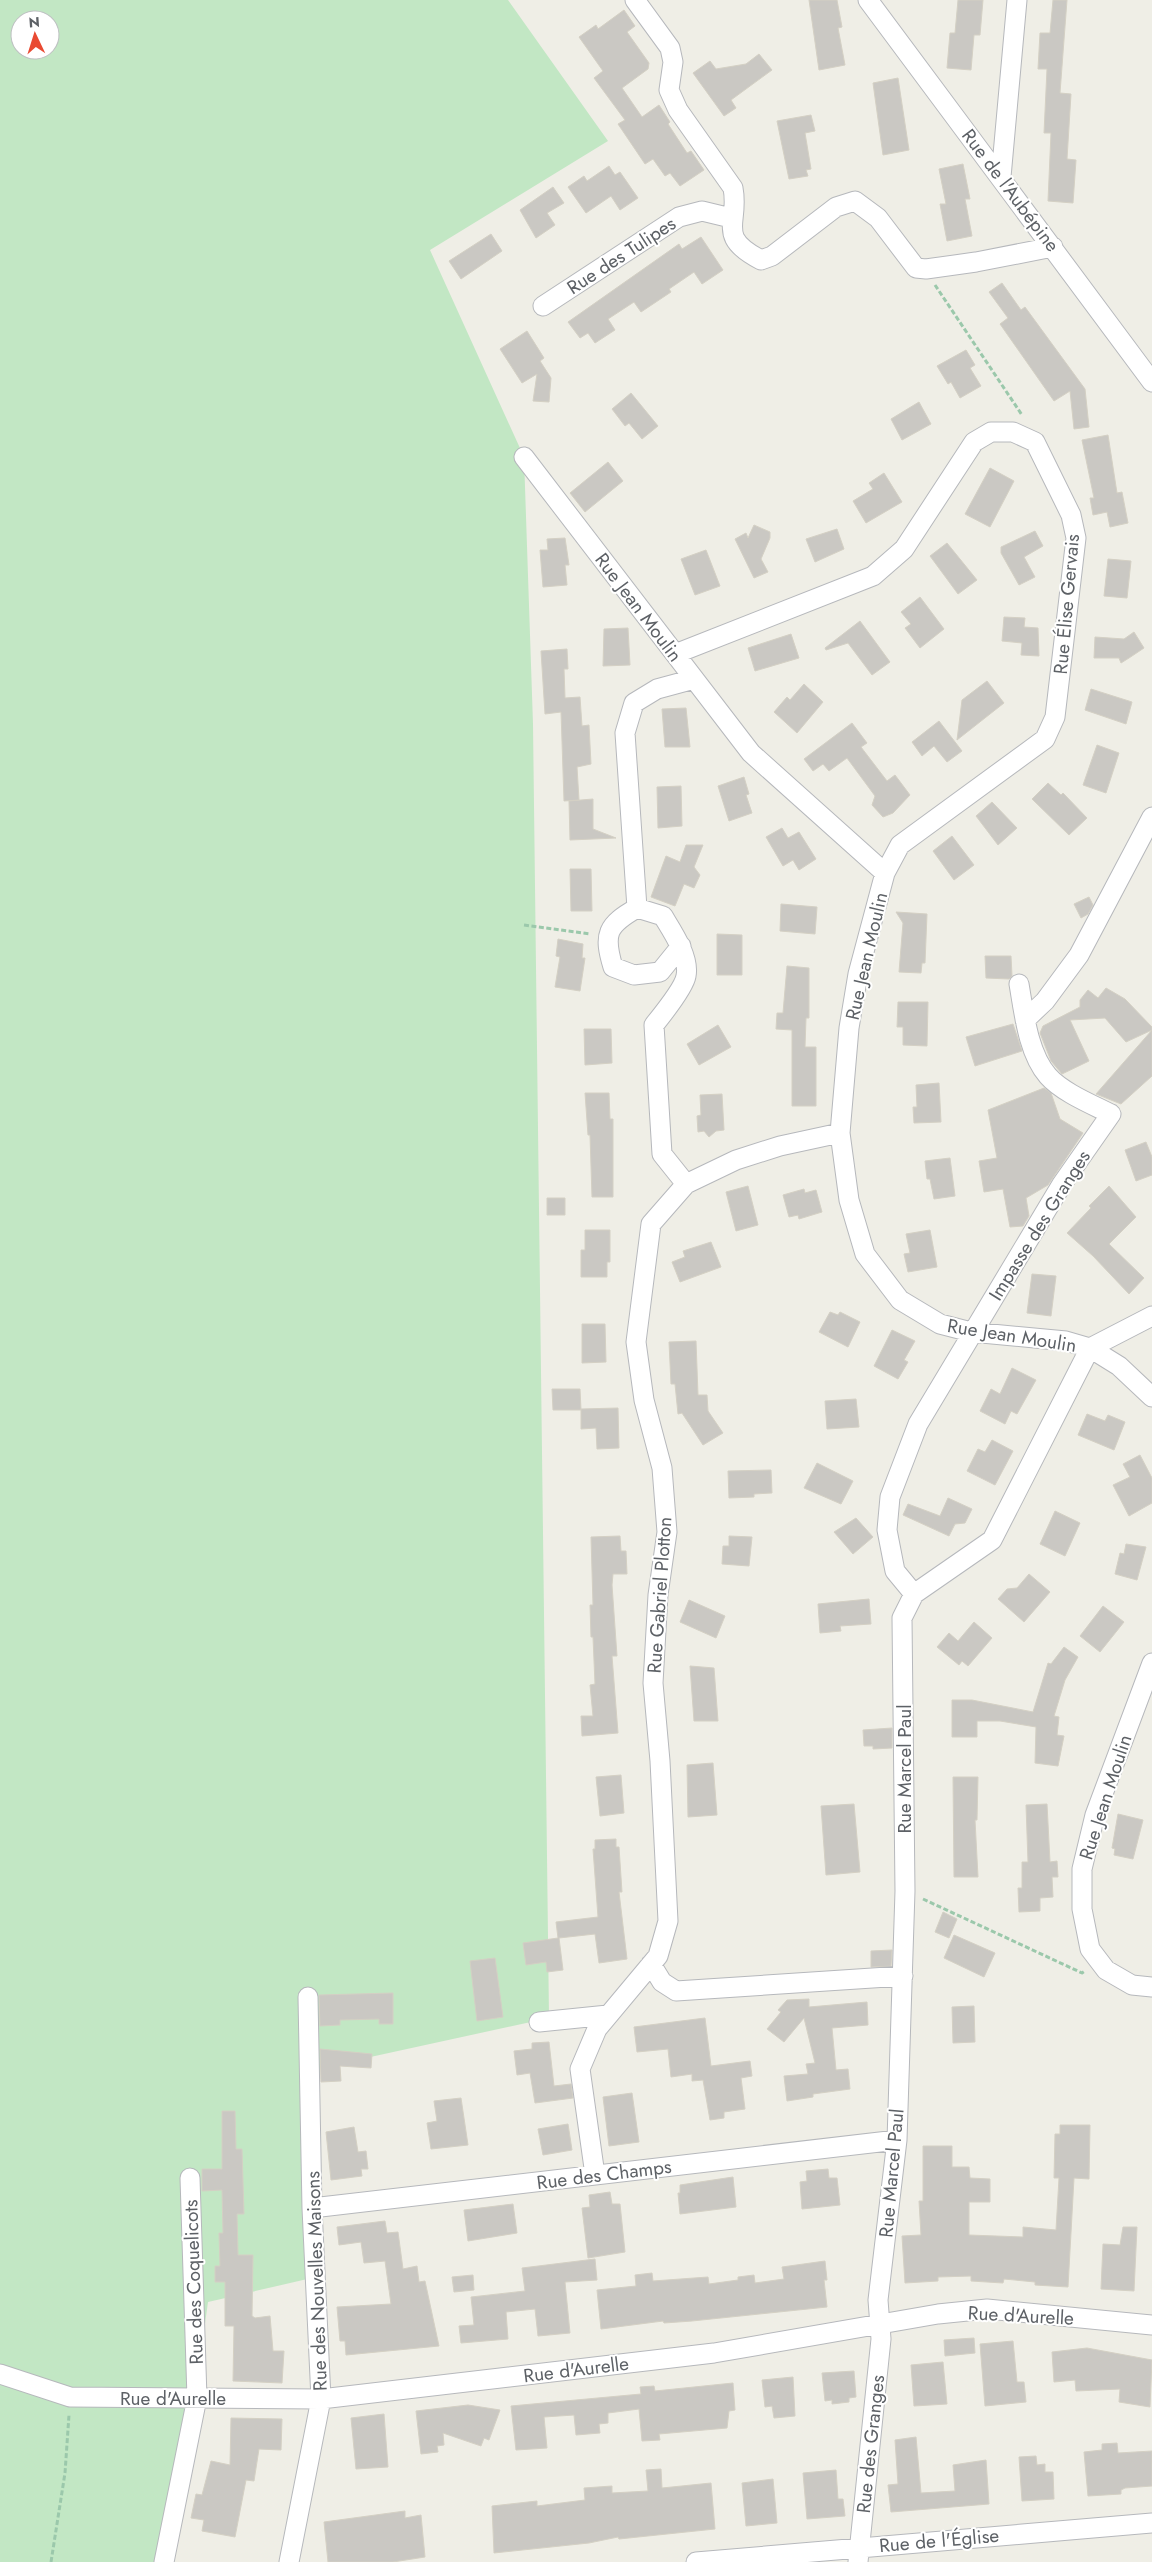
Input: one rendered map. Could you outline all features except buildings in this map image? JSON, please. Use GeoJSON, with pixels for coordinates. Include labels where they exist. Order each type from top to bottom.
{"type":"FeatureCollection","features":[{"type":"Feature","properties":{"kind":"street"},"geometry":{"type":"LineString","coordinates":[[635,0],[670,48],[674,62],[669,90],[678,110],[733,188],[735,200],[731,218],[732,236],[746,252],[761,260],[772,256],[836,207],[855,201],[878,218],[916,268],[926,269],[1053,247]]}},
{"type":"Feature","properties":{"kind":"street","name":"Rue de l'Aubépine"},"geometry":{"type":"LineString","coordinates":[[868,0],[1152,382]]}},
{"type":"Feature","properties":{"kind":"street"},"geometry":{"type":"LineString","coordinates":[[1001,177],[1017,0]]}},
{"type":"Feature","properties":{"kind":"street","name":"Rue des Tulipes"},"geometry":{"type":"LineString","coordinates":[[543,306],[679,217],[702,211],[731,218]]}},
{"type":"Feature","properties":{"kind":"street"},"geometry":{"type":"LineString","coordinates":[[675,654],[873,576],[904,549],[974,442],[991,432],[1014,432],[1035,442]]}},
{"type":"Feature","properties":{"kind":"street","name":"Rue Élise Gervais"},"geometry":{"type":"LineString","coordinates":[[885,873],[900,845],[1045,739],[1055,717],[1076,538],[1071,515],[1035,442]]}},
{"type":"Feature","properties":{"kind":"street","name":"Rue Jean Moulin"},"geometry":{"type":"LineString","coordinates":[[524,457],[752,754],[885,873],[858,974],[849,1028],[840,1133],[849,1200],[865,1254],[900,1300],[940,1324],[974,1332],[1066,1341],[1090,1348],[1119,1366],[1152,1396]]}},
{"type":"Feature","properties":{"kind":"street"},"geometry":{"type":"LineString","coordinates":[[637,908],[625,733],[634,703],[658,689],[694,679]]}},
{"type":"Feature","properties":{"kind":"street"},"geometry":{"type":"LineString","coordinates":[[1025,1020],[1045,1001],[1079,955],[1152,817]]}},
{"type":"Feature","properties":{"kind":"street"},"geometry":{"type":"LineString","coordinates":[[681,946],[660,972],[634,975],[614,966],[607,945],[608,931],[620,917],[637,908],[663,916],[681,946],[686,976],[671,1004],[654,1025],[662,1154],[686,1184]]}},
{"type":"Feature","properties":{"kind":"street","name":"Impasse des Granges"},"geometry":{"type":"LineString","coordinates":[[914,1594],[896,1571],[887,1530],[890,1498],[918,1424],[1062,1184],[1111,1114],[1078,1098],[1048,1076],[1028,1038],[1019,984]]}},
{"type":"Feature","properties":{"kind":"street","name":"Rue Gabriel Plotton"},"geometry":{"type":"LineString","coordinates":[[595,2175],[580,2069],[597,2029],[658,1956],[668,1921],[660,1761],[652,1683],[658,1595],[667,1532],[662,1468],[644,1400],[636,1342],[652,1224],[686,1184],[736,1160],[780,1146],[840,1133]]}},
{"type":"Feature","properties":{"kind":"street"},"geometry":{"type":"LineString","coordinates":[[1090,1348],[1152,1316]]}},
{"type":"Feature","properties":{"kind":"street","name":"Rue Marcel Paul"},"geometry":{"type":"LineString","coordinates":[[879,2326],[878,2300],[896,2140],[903,1976],[905,1890],[902,1618],[914,1594],[992,1540],[1090,1348]]}},
{"type":"Feature","properties":{"kind":"street","name":"Rue Jean Moulin"},"geometry":{"type":"LineString","coordinates":[[1152,1663],[1095,1815],[1082,1869],[1082,1909],[1090,1949],[1106,1970],[1132,1985],[1152,1987]]}},
{"type":"Feature","properties":{"kind":"street"},"geometry":{"type":"LineString","coordinates":[[651,1964],[662,1982],[676,1991],[903,1976]]}},
{"type":"Feature","properties":{"kind":"street","name":"Rue des Nouvelles Maisons"},"geometry":{"type":"LineString","coordinates":[[289,2562],[321,2398],[312,2208],[308,1997]]}},
{"type":"Feature","properties":{"kind":"street"},"geometry":{"type":"LineString","coordinates":[[539,2022],[608,2015]]}},
{"type":"Feature","properties":{"kind":"street","name":"Rue des Champs"},"geometry":{"type":"LineString","coordinates":[[312,2208],[896,2140]]}},
{"type":"Feature","properties":{"kind":"street","name":"Rue des Coquelicots"},"geometry":{"type":"LineString","coordinates":[[164,2562],[196,2398],[190,2178]]}},
{"type":"Feature","properties":{"kind":"street","name":"Rue d'Aurelle"},"geometry":{"type":"LineString","coordinates":[[0,2374],[70,2397],[321,2398],[714,2353],[879,2326],[938,2314],[987,2309],[1152,2325]]}},
{"type":"Feature","properties":{"kind":"street","name":"Rue des Granges"},"geometry":{"type":"LineString","coordinates":[[859,2554],[880,2339],[879,2326]]}},
{"type":"Feature","properties":{"kind":"street","name":"Rue de l'Église"},"geometry":{"type":"LineString","coordinates":[[696,2562],[859,2554],[1152,2523]]}},
{"type":"Feature","properties":{"kind":"path"},"geometry":{"type":"LineString","coordinates":[[926,269],[952,312],[1028,423],[1035,442]]}},
{"type":"Feature","properties":{"kind":"path"},"geometry":{"type":"LineString","coordinates":[[524,925],[608,937]]}},
{"type":"Feature","properties":{"kind":"path"},"geometry":{"type":"LineString","coordinates":[[905,1890],[1082,1973],[1100,1962]]}},
{"type":"Feature","properties":{"kind":"path"},"geometry":{"type":"LineString","coordinates":[[51,2562],[65,2473],[70,2397]]}},
{"type":"Feature","properties":{"kind":"green space"},"geometry":{"type":"Polygon","coordinates":[[[0,0],[508,0],[608,141],[430,250],[524,457],[533,724],[549,2018],[320,2068],[316,2277],[208,2302],[172,2562],[0,2562],[0,0]]]}}]}
